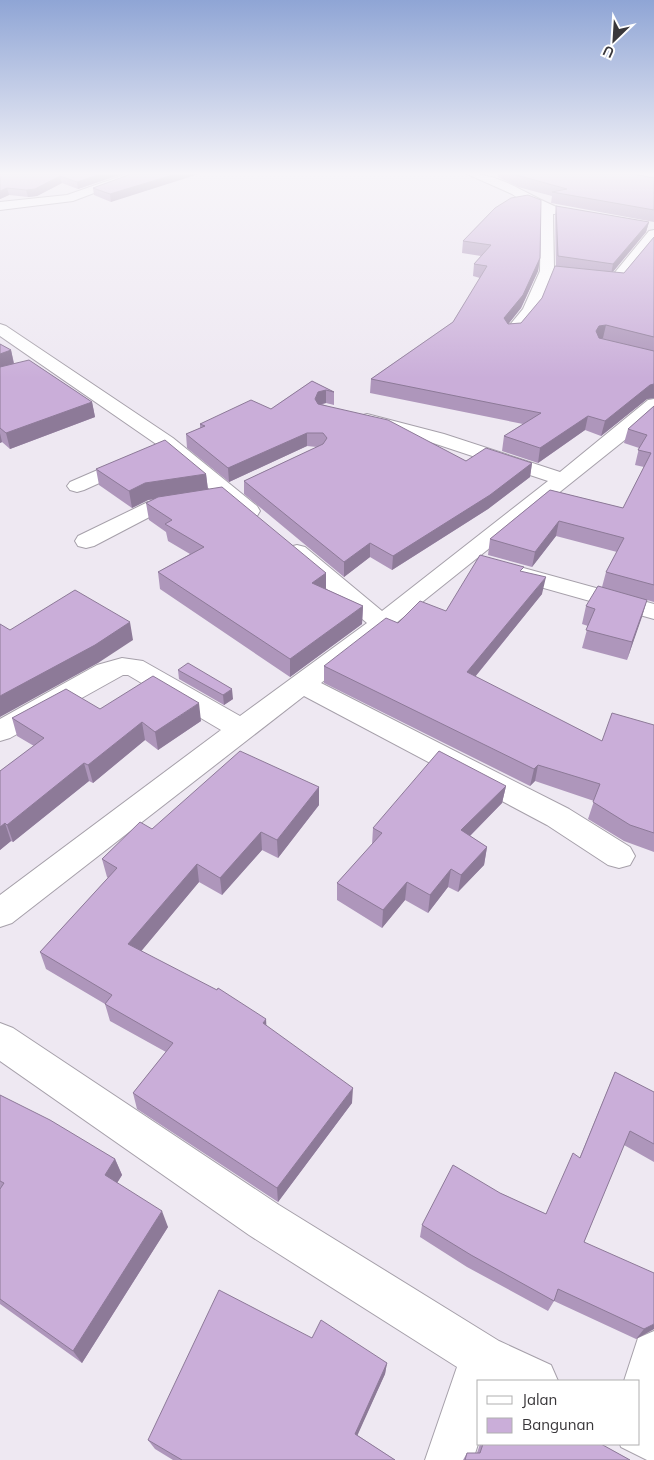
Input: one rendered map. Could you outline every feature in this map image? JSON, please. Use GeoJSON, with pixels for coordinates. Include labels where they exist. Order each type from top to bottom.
{"type":"FeatureCollection","features":[{"type":"Feature","properties":{"kind":"street"},"geometry":{"type":"LineString","coordinates":[[512,332],[530,310],[547,271],[546,242]]}},
{"type":"Feature","properties":{"kind":"street"},"geometry":{"type":"LineString","coordinates":[[547,271],[616,281],[643,242]]}},
{"type":"Feature","properties":{"kind":"street"},"geometry":{"type":"LineString","coordinates":[[2,340],[78,403]]}},
{"type":"Feature","properties":{"kind":"street"},"geometry":{"type":"LineString","coordinates":[[2,340],[155,451],[235,489],[272,530],[382,623]]}},
{"type":"Feature","properties":{"kind":"street"},"geometry":{"type":"LineString","coordinates":[[0,913],[382,623],[629,427],[654,404]]}},
{"type":"Feature","properties":{"kind":"street"},"geometry":{"type":"LineString","coordinates":[[346,416],[437,438],[562,479]]}},
{"type":"Feature","properties":{"kind":"street"},"geometry":{"type":"LineString","coordinates":[[629,427],[654,434]]}},
{"type":"Feature","properties":{"kind":"street"},"geometry":{"type":"LineString","coordinates":[[77,486],[155,451]]}},
{"type":"Feature","properties":{"kind":"street"},"geometry":{"type":"LineString","coordinates":[[86,541],[155,506],[214,499],[235,489]]}},
{"type":"Feature","properties":{"kind":"street"},"geometry":{"type":"LineString","coordinates":[[463,557],[654,612]]}},
{"type":"Feature","properties":{"kind":"street"},"geometry":{"type":"LineString","coordinates":[[0,731],[106,670],[122,666],[134,667],[242,730]]}},
{"type":"Feature","properties":{"kind":"street"},"geometry":{"type":"LineString","coordinates":[[302,684],[558,817],[619,856]]}},
{"type":"Feature","properties":{"kind":"street"},"geometry":{"type":"LineString","coordinates":[[0,1040],[264,1220],[483,1357],[533,1380]]}},
{"type":"Feature","properties":{"kind":"street"},"geometry":{"type":"LineString","coordinates":[[639,1411],[654,1354]]}},
{"type":"Feature","properties":{"kind":"street"},"geometry":{"type":"LineString","coordinates":[[449,1460],[483,1357]]}},
{"type":"Feature","properties":{"kind":"street"},"geometry":{"type":"LineString","coordinates":[[639,1431],[654,1440]]}},
{"type":"Feature","properties":{"kind":"building"},"geometry":{"type":"Polygon","coordinates":[[[471,242],[540,242],[540,258],[523,295],[504,318],[508,324],[521,323],[542,298],[555,266],[624,273],[650,242],[654,242],[654,337],[606,325],[599,326],[596,331],[599,338],[654,351],[654,384],[650,385],[605,421],[588,416],[540,448],[504,436],[541,413],[371,379],[453,322],[487,266],[474,264],[491,245],[471,242]]]}},
{"type":"Feature","properties":{"kind":"building"},"geometry":{"type":"Polygon","coordinates":[[[557,242],[632,242],[613,264],[558,256],[557,242]]]}},
{"type":"Feature","properties":{"kind":"building"},"geometry":{"type":"Polygon","coordinates":[[[0,344],[11,350],[0,354],[0,344]]]}},
{"type":"Feature","properties":{"kind":"building"},"geometry":{"type":"Polygon","coordinates":[[[29,360],[92,402],[6,433],[0,428],[0,367],[29,360]]]}},
{"type":"Feature","properties":{"kind":"building"},"geometry":{"type":"Polygon","coordinates":[[[312,381],[334,392],[326,390],[318,392],[315,399],[318,404],[388,420],[466,461],[486,448],[532,463],[490,495],[393,556],[370,543],[344,562],[244,481],[323,444],[327,438],[323,433],[307,433],[228,468],[186,434],[205,426],[200,424],[251,400],[271,409],[312,381]]]}},
{"type":"Feature","properties":{"kind":"building"},"geometry":{"type":"Polygon","coordinates":[[[654,406],[654,585],[606,572],[624,538],[559,521],[535,552],[490,539],[550,490],[623,508],[651,453],[638,450],[647,435],[628,429],[654,406]]]}},
{"type":"Feature","properties":{"kind":"building"},"geometry":{"type":"Polygon","coordinates":[[[165,440],[206,474],[145,483],[129,491],[96,469],[165,440]]]}},
{"type":"Feature","properties":{"kind":"building"},"geometry":{"type":"Polygon","coordinates":[[[222,487],[326,573],[312,583],[363,606],[290,659],[158,572],[204,547],[165,524],[172,520],[146,503],[158,497],[222,487]]]}},
{"type":"Feature","properties":{"kind":"building"},"geometry":{"type":"Polygon","coordinates":[[[480,555],[524,567],[520,571],[546,577],[467,672],[602,741],[612,713],[654,725],[654,833],[630,825],[593,802],[600,784],[538,765],[534,769],[324,666],[386,618],[398,623],[420,601],[446,611],[480,555]]]}},
{"type":"Feature","properties":{"kind":"building"},"geometry":{"type":"Polygon","coordinates":[[[598,586],[647,600],[632,642],[586,630],[595,609],[586,606],[598,586]]]}},
{"type":"Feature","properties":{"kind":"building"},"geometry":{"type":"Polygon","coordinates":[[[75,590],[130,622],[95,645],[0,696],[0,624],[10,630],[75,590]]]}},
{"type":"Feature","properties":{"kind":"building"},"geometry":{"type":"Polygon","coordinates":[[[188,663],[232,689],[223,695],[178,670],[188,663]]]}},
{"type":"Feature","properties":{"kind":"building"},"geometry":{"type":"Polygon","coordinates":[[[153,676],[199,703],[155,732],[142,722],[88,765],[84,763],[7,825],[5,823],[0,827],[0,771],[44,738],[12,718],[66,689],[100,709],[153,676]]]}},
{"type":"Feature","properties":{"kind":"building"},"geometry":{"type":"Polygon","coordinates":[[[240,751],[319,787],[277,840],[261,832],[220,878],[197,864],[128,944],[217,990],[218,988],[266,1019],[263,1023],[353,1088],[277,1188],[133,1093],[173,1043],[105,1004],[112,995],[40,952],[117,868],[102,859],[140,822],[152,829],[240,751]]]}},
{"type":"Feature","properties":{"kind":"building"},"geometry":{"type":"Polygon","coordinates":[[[439,751],[506,786],[461,830],[487,847],[461,875],[451,869],[430,895],[407,882],[383,910],[337,883],[382,833],[373,828],[439,751]]]}},
{"type":"Feature","properties":{"kind":"building"},"geometry":{"type":"Polygon","coordinates":[[[615,1072],[654,1092],[654,1144],[630,1131],[584,1242],[654,1273],[654,1324],[644,1329],[558,1289],[554,1301],[471,1255],[422,1225],[453,1165],[500,1193],[546,1214],[573,1153],[580,1158],[615,1072]]]}},
{"type":"Feature","properties":{"kind":"building"},"geometry":{"type":"Polygon","coordinates":[[[0,1095],[50,1120],[115,1159],[105,1175],[162,1211],[73,1351],[0,1299],[0,1189],[4,1183],[0,1181],[0,1095]]]}},
{"type":"Feature","properties":{"kind":"building"},"geometry":{"type":"Polygon","coordinates":[[[219,1290],[312,1338],[321,1320],[387,1363],[355,1434],[395,1460],[182,1460],[148,1440],[219,1290]]]}},
{"type":"Feature","properties":{"kind":"building"},"geometry":{"type":"Polygon","coordinates":[[[483,1445],[603,1445],[630,1460],[465,1460],[467,1453],[480,1453],[483,1445]]]}}]}
